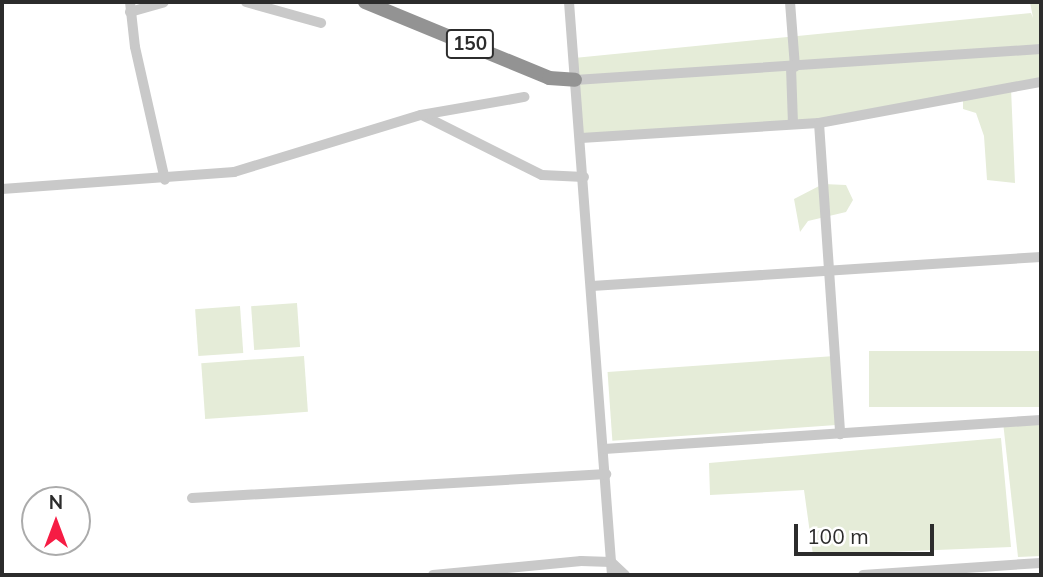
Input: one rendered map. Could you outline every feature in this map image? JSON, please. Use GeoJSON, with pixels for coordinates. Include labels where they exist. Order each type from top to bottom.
{"type":"FeatureCollection","features":[{"type":"Feature","properties":{"kind":"highway","name":"150"},"geometry":{"type":"LineString","coordinates":[[365,2],[549,78],[575,80]]}},
{"type":"Feature","properties":{"kind":"street"},"geometry":{"type":"LineString","coordinates":[[164,2],[130,7],[165,180]]}},
{"type":"Feature","properties":{"kind":"street"},"geometry":{"type":"LineString","coordinates":[[246,2],[321,23]]}},
{"type":"Feature","properties":{"kind":"street"},"geometry":{"type":"LineString","coordinates":[[569,2],[612,575]]}},
{"type":"Feature","properties":{"kind":"street"},"geometry":{"type":"LineString","coordinates":[[790,2],[793,124]]}},
{"type":"Feature","properties":{"kind":"street"},"geometry":{"type":"LineString","coordinates":[[575,80],[1041,49]]}},
{"type":"Feature","properties":{"kind":"street"},"geometry":{"type":"LineString","coordinates":[[581,138],[819,123],[1041,82]]}},
{"type":"Feature","properties":{"kind":"street"},"geometry":{"type":"LineString","coordinates":[[2,189],[165,180],[234,172],[421,115],[524,97]]}},
{"type":"Feature","properties":{"kind":"street"},"geometry":{"type":"LineString","coordinates":[[421,115],[542,176],[584,177]]}},
{"type":"Feature","properties":{"kind":"street"},"geometry":{"type":"LineString","coordinates":[[819,123],[841,434]]}},
{"type":"Feature","properties":{"kind":"street"},"geometry":{"type":"LineString","coordinates":[[592,286],[1041,257]]}},
{"type":"Feature","properties":{"kind":"street"},"geometry":{"type":"LineString","coordinates":[[604,449],[1041,420]]}},
{"type":"Feature","properties":{"kind":"street"},"geometry":{"type":"LineString","coordinates":[[192,498],[606,474]]}},
{"type":"Feature","properties":{"kind":"street"},"geometry":{"type":"LineString","coordinates":[[433,575],[611,562],[625,575]]}},
{"type":"Feature","properties":{"kind":"street"},"geometry":{"type":"LineString","coordinates":[[863,575],[943,573],[1041,563]]}},
{"type":"Feature","properties":{"kind":"green space"},"geometry":{"type":"Polygon","coordinates":[[[1030,2],[1041,2],[1041,83],[1011,88],[1015,183],[987,180],[984,136],[976,113],[963,109],[963,96],[818,119],[581,138],[574,58],[1031,13],[1033,18],[1030,2]]]}},
{"type":"Feature","properties":{"kind":"green space"},"geometry":{"type":"Polygon","coordinates":[[[823,184],[846,185],[853,200],[846,212],[808,221],[800,232],[794,199],[823,184]]]}},
{"type":"Feature","properties":{"kind":"green space"},"geometry":{"type":"Polygon","coordinates":[[[297,303],[300,347],[254,350],[251,306],[297,303]]]}},
{"type":"Feature","properties":{"kind":"green space"},"geometry":{"type":"Polygon","coordinates":[[[240,306],[243,353],[198,356],[195,309],[240,306]]]}},
{"type":"Feature","properties":{"kind":"green space"},"geometry":{"type":"Polygon","coordinates":[[[869,351],[1041,351],[1041,407],[869,407],[869,351]]]}},
{"type":"Feature","properties":{"kind":"green space"},"geometry":{"type":"Polygon","coordinates":[[[304,356],[308,412],[205,419],[201,363],[304,356]]]}},
{"type":"Feature","properties":{"kind":"green space"},"geometry":{"type":"Polygon","coordinates":[[[835,356],[840,425],[612,441],[608,372],[835,356]]]}},
{"type":"Feature","properties":{"kind":"green space"},"geometry":{"type":"Polygon","coordinates":[[[1041,420],[1041,556],[1018,557],[1003,422],[1041,420]]]}},
{"type":"Feature","properties":{"kind":"green space"},"geometry":{"type":"Polygon","coordinates":[[[1001,438],[1011,547],[813,555],[804,490],[710,495],[709,463],[1001,438]]]}}]}
